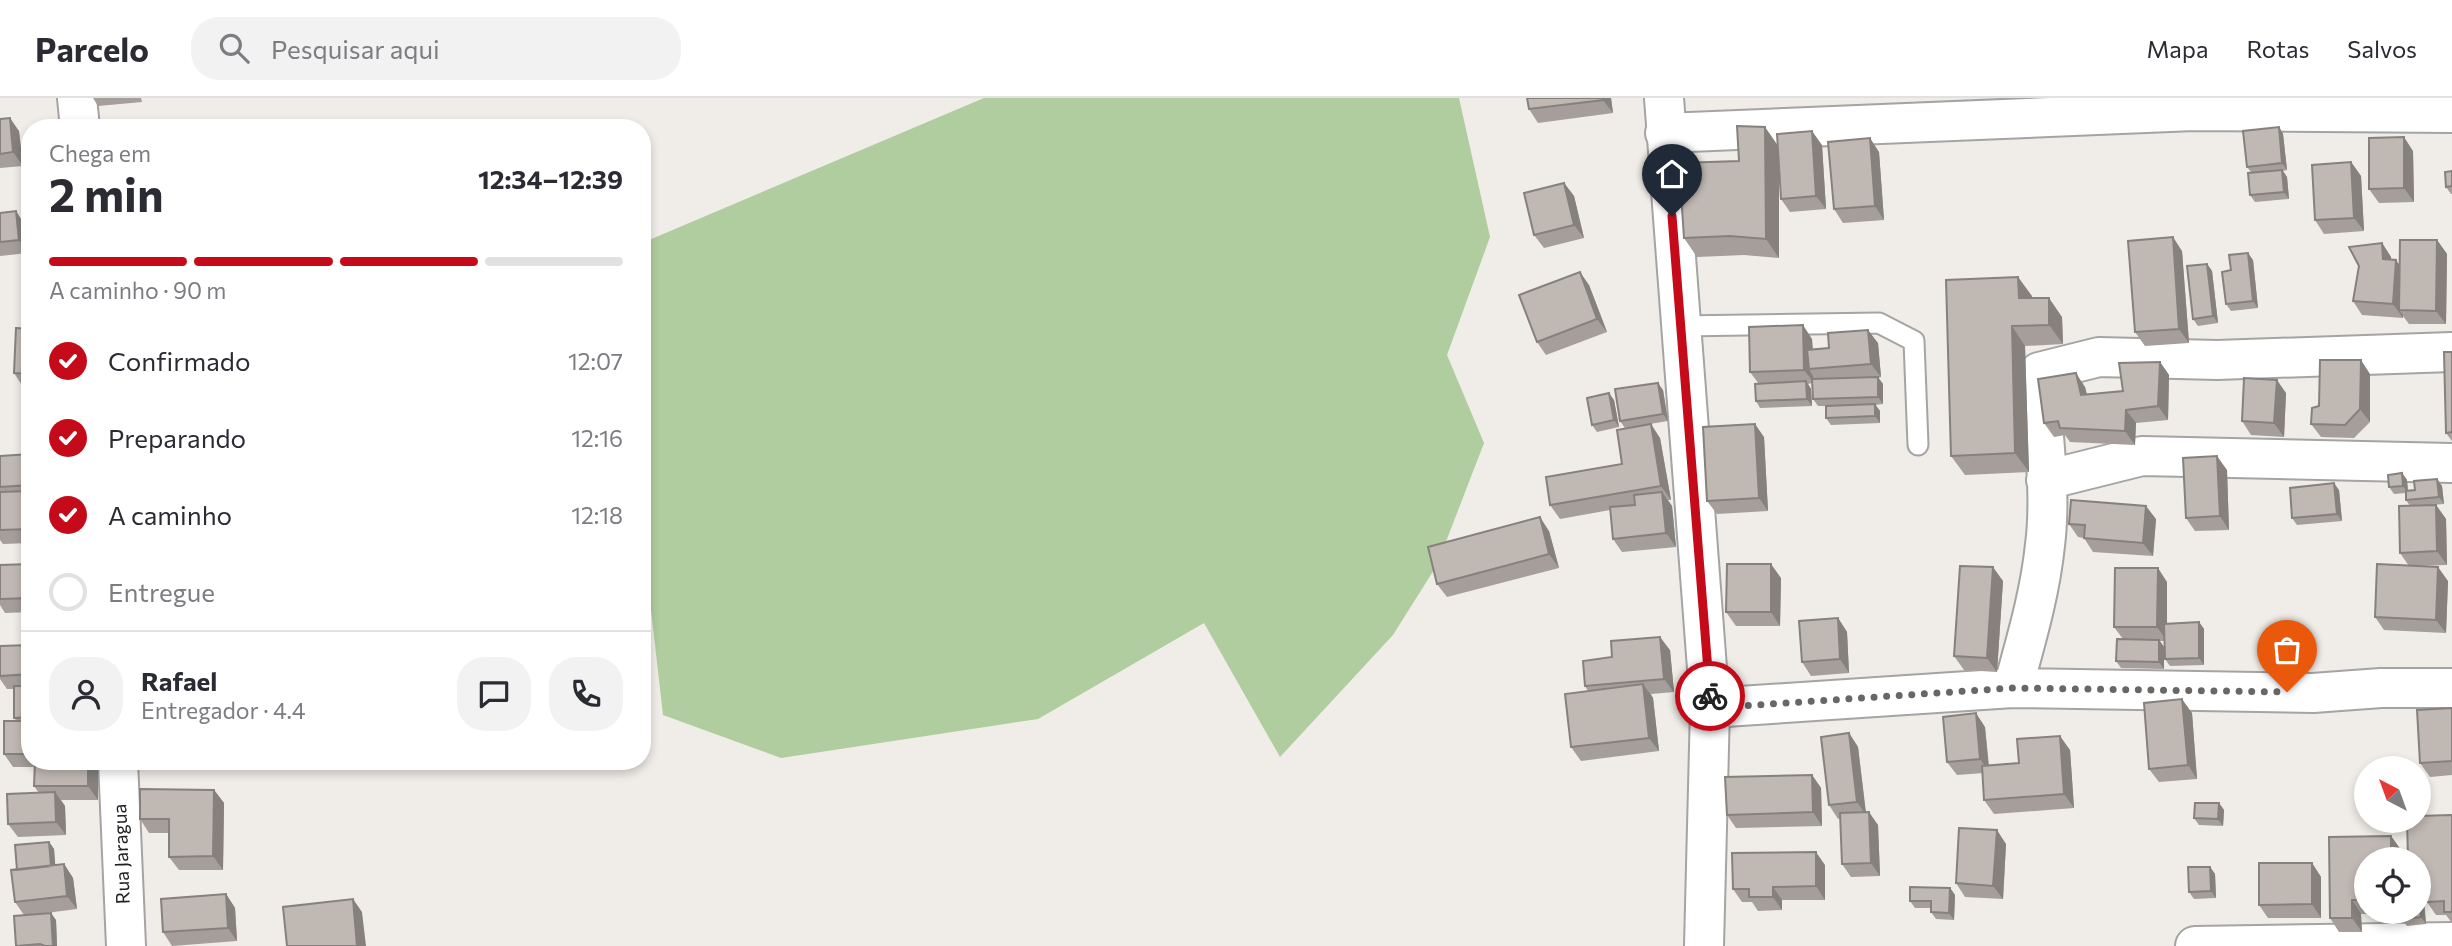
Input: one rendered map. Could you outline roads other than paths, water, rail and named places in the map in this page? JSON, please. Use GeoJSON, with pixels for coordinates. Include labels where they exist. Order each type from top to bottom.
{"type":"FeatureCollection","features":[{"type":"Feature","properties":{"kind":"street"},"geometry":{"type":"LineString","coordinates":[[77,98],[79,119]]}},
{"type":"Feature","properties":{"kind":"street"},"geometry":{"type":"LineString","coordinates":[[1704,946],[1710,708],[1665,116],[2194,111],[2452,113]]}},
{"type":"Feature","properties":{"kind":"street"},"geometry":{"type":"LineString","coordinates":[[2013,688],[2038,598],[2046,542],[2046,480],[2039,372],[2099,357],[2217,360],[2452,352]]}},
{"type":"Feature","properties":{"kind":"street"},"geometry":{"type":"LineString","coordinates":[[2046,480],[2142,456],[2452,463]]}},
{"type":"Feature","properties":{"kind":"street"},"geometry":{"type":"LineString","coordinates":[[1710,708],[2013,688],[2314,693],[2381,688],[2452,688]]}},
{"type":"Feature","properties":{"kind":"street","name":"Rua Jaragua"},"geometry":{"type":"LineString","coordinates":[[118,770],[126,946]]}},
{"type":"Feature","properties":{"kind":"street"},"geometry":{"type":"LineString","coordinates":[[2195,946],[2452,942]]}},
{"type":"Feature","properties":{"kind":"lane"},"geometry":{"type":"LineString","coordinates":[[1680,326],[1879,323],[1914,341],[1918,445]]}}]}
